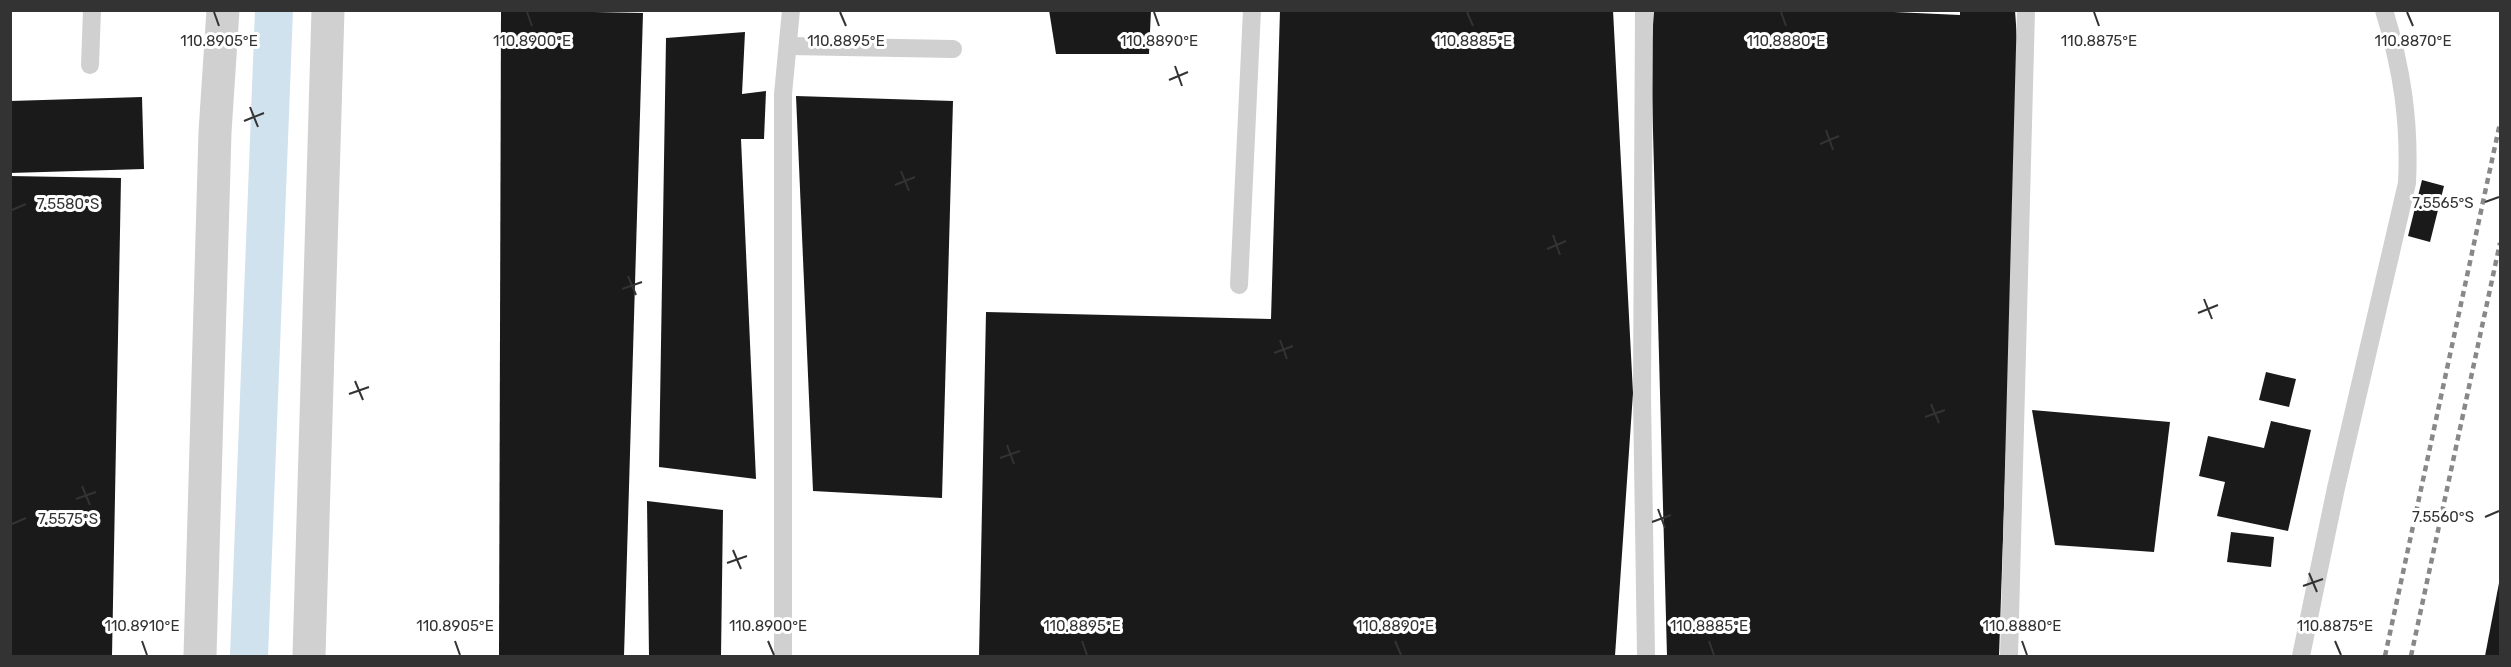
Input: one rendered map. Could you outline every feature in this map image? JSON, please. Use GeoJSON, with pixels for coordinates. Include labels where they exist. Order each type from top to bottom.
{"type":"FeatureCollection","features":[{"type":"Feature","properties":{"kind":"street"},"geometry":{"type":"LineString","coordinates":[[200,657],[215,132],[224,10]]}},
{"type":"Feature","properties":{"kind":"street"},"geometry":{"type":"LineString","coordinates":[[309,657],[328,10]]}},
{"type":"Feature","properties":{"kind":"lane"},"geometry":{"type":"LineString","coordinates":[[90,65],[92,10]]}},
{"type":"Feature","properties":{"kind":"lane"},"geometry":{"type":"LineString","coordinates":[[783,657],[783,94],[791,10]]}},
{"type":"Feature","properties":{"kind":"lane"},"geometry":{"type":"LineString","coordinates":[[1239,285],[1252,10]]}},
{"type":"Feature","properties":{"kind":"lane"},"geometry":{"type":"LineString","coordinates":[[1644,10],[1642,396],[1646,655]]}},
{"type":"Feature","properties":{"kind":"lane"},"geometry":{"type":"LineString","coordinates":[[2009,657],[2026,10]]}},
{"type":"Feature","properties":{"kind":"lane"},"geometry":{"type":"LineString","coordinates":[[2301,657],[2336,488],[2407,183],[2409,139],[2393,39],[2384,10]]}},
{"type":"Feature","properties":{"kind":"lane"},"geometry":{"type":"LineString","coordinates":[[789,46],[953,49]]}},
{"type":"Feature","properties":{"kind":"building"},"geometry":{"type":"Polygon","coordinates":[[[501,10],[643,13],[624,656],[499,656],[501,10]]]}},
{"type":"Feature","properties":{"kind":"building"},"geometry":{"type":"Polygon","coordinates":[[[1049,10],[1151,10],[1149,54],[1056,54],[1049,10]]]}},
{"type":"Feature","properties":{"kind":"building"},"geometry":{"type":"Polygon","coordinates":[[[1280,10],[1613,10],[1633,393],[1615,656],[979,656],[986,312],[1271,319],[1280,10]]]}},
{"type":"Feature","properties":{"kind":"building"},"geometry":{"type":"Polygon","coordinates":[[[1654,10],[1850,10],[1960,15],[1960,10],[2015,10],[2019,68],[1999,656],[1667,656],[1651,56],[1654,10]]]}},
{"type":"Feature","properties":{"kind":"building"},"geometry":{"type":"Polygon","coordinates":[[[745,32],[742,94],[766,91],[764,139],[741,139],[756,479],[659,467],[666,38],[745,32]]]}},
{"type":"Feature","properties":{"kind":"building"},"geometry":{"type":"Polygon","coordinates":[[[796,96],[953,101],[942,498],[813,491],[796,96]]]}},
{"type":"Feature","properties":{"kind":"building"},"geometry":{"type":"Polygon","coordinates":[[[142,97],[144,169],[10,173],[10,101],[142,97]]]}},
{"type":"Feature","properties":{"kind":"building"},"geometry":{"type":"Polygon","coordinates":[[[10,176],[121,178],[112,656],[10,656],[10,176]]]}},
{"type":"Feature","properties":{"kind":"building"},"geometry":{"type":"Polygon","coordinates":[[[2422,180],[2444,186],[2430,242],[2408,236],[2422,180]]]}},
{"type":"Feature","properties":{"kind":"building"},"geometry":{"type":"Polygon","coordinates":[[[2266,372],[2296,379],[2289,407],[2259,400],[2266,372]]]}},
{"type":"Feature","properties":{"kind":"building"},"geometry":{"type":"Polygon","coordinates":[[[2032,410],[2170,422],[2154,552],[2055,545],[2032,410]]]}},
{"type":"Feature","properties":{"kind":"building"},"geometry":{"type":"Polygon","coordinates":[[[2271,421],[2311,430],[2288,531],[2217,516],[2225,482],[2199,476],[2208,436],[2264,448],[2271,421]]]}},
{"type":"Feature","properties":{"kind":"building"},"geometry":{"type":"Polygon","coordinates":[[[647,501],[723,510],[721,656],[649,656],[647,501]]]}},
{"type":"Feature","properties":{"kind":"building"},"geometry":{"type":"Polygon","coordinates":[[[2231,532],[2274,537],[2271,567],[2227,562],[2231,532]]]}},
{"type":"Feature","properties":{"kind":"building"},"geometry":{"type":"Polygon","coordinates":[[[2499,583],[2500,656],[2485,656],[2499,583]]]}},
{"type":"Feature","properties":{"kind":"waterway"},"geometry":{"type":"LineString","coordinates":[[249,656],[274,10]]}},
{"type":"Feature","properties":{"kind":"railway"},"geometry":{"type":"LineString","coordinates":[[2385,656],[2500,123]]}},
{"type":"Feature","properties":{"kind":"railway"},"geometry":{"type":"LineString","coordinates":[[2411,656],[2500,243]]}}]}
